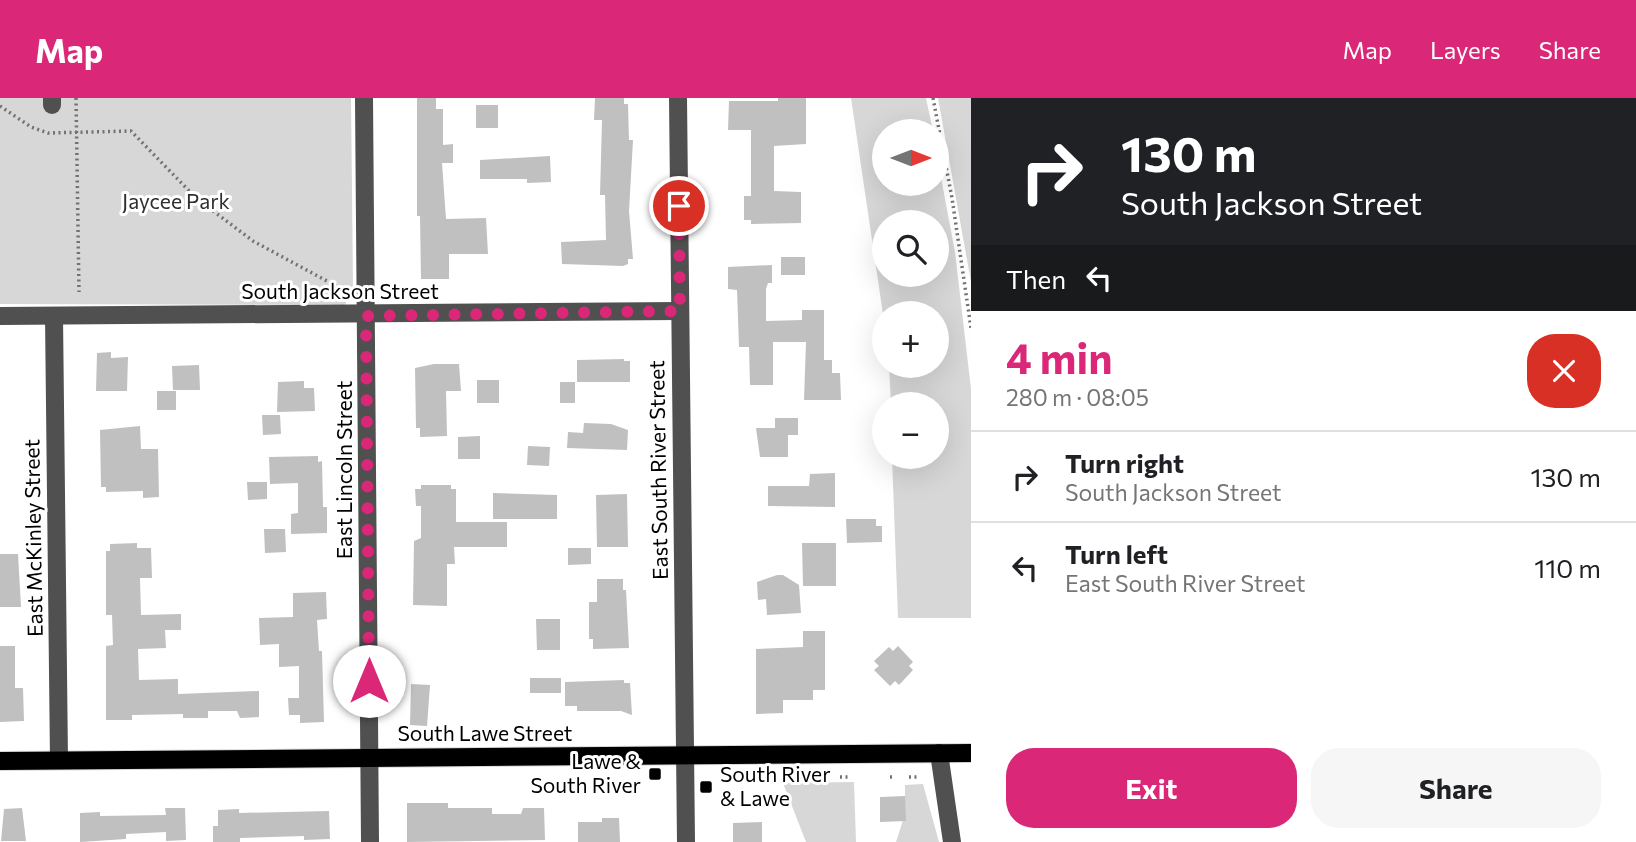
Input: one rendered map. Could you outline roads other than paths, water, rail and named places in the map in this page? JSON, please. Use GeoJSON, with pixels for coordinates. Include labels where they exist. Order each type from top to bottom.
{"type":"FeatureCollection","features":[{"type":"Feature","properties":{"kind":"main road","name":"South Lawe Street"},"geometry":{"type":"LineString","coordinates":[[0,761],[971,753]]}},
{"type":"Feature","properties":{"kind":"street","name":"East Lincoln Street"},"geometry":{"type":"LineString","coordinates":[[364,98],[370,842]]}},
{"type":"Feature","properties":{"kind":"street","name":"East South River Street"},"geometry":{"type":"LineString","coordinates":[[678,98],[685,842]]}},
{"type":"Feature","properties":{"kind":"street","name":"South Jackson Street"},"geometry":{"type":"LineString","coordinates":[[0,316],[366,316],[680,311]]}},
{"type":"Feature","properties":{"kind":"street","name":"East McKinley Street"},"geometry":{"type":"LineString","coordinates":[[54,316],[59,760]]}},
{"type":"Feature","properties":{"kind":"street"},"geometry":{"type":"LineString","coordinates":[[939,753],[952,842]]}},
{"type":"Feature","properties":{"kind":"place","name":"Lawe & South River"},"geometry":{"type":"Point","coordinates":[655,774]}},
{"type":"Feature","properties":{"kind":"place","name":"South River & Lawe"},"geometry":{"type":"Point","coordinates":[706,787]}},
{"type":"Feature","properties":{"kind":"park label","name":"Jaycee Park"},"geometry":{"type":"Point","coordinates":[176,202]}}]}
